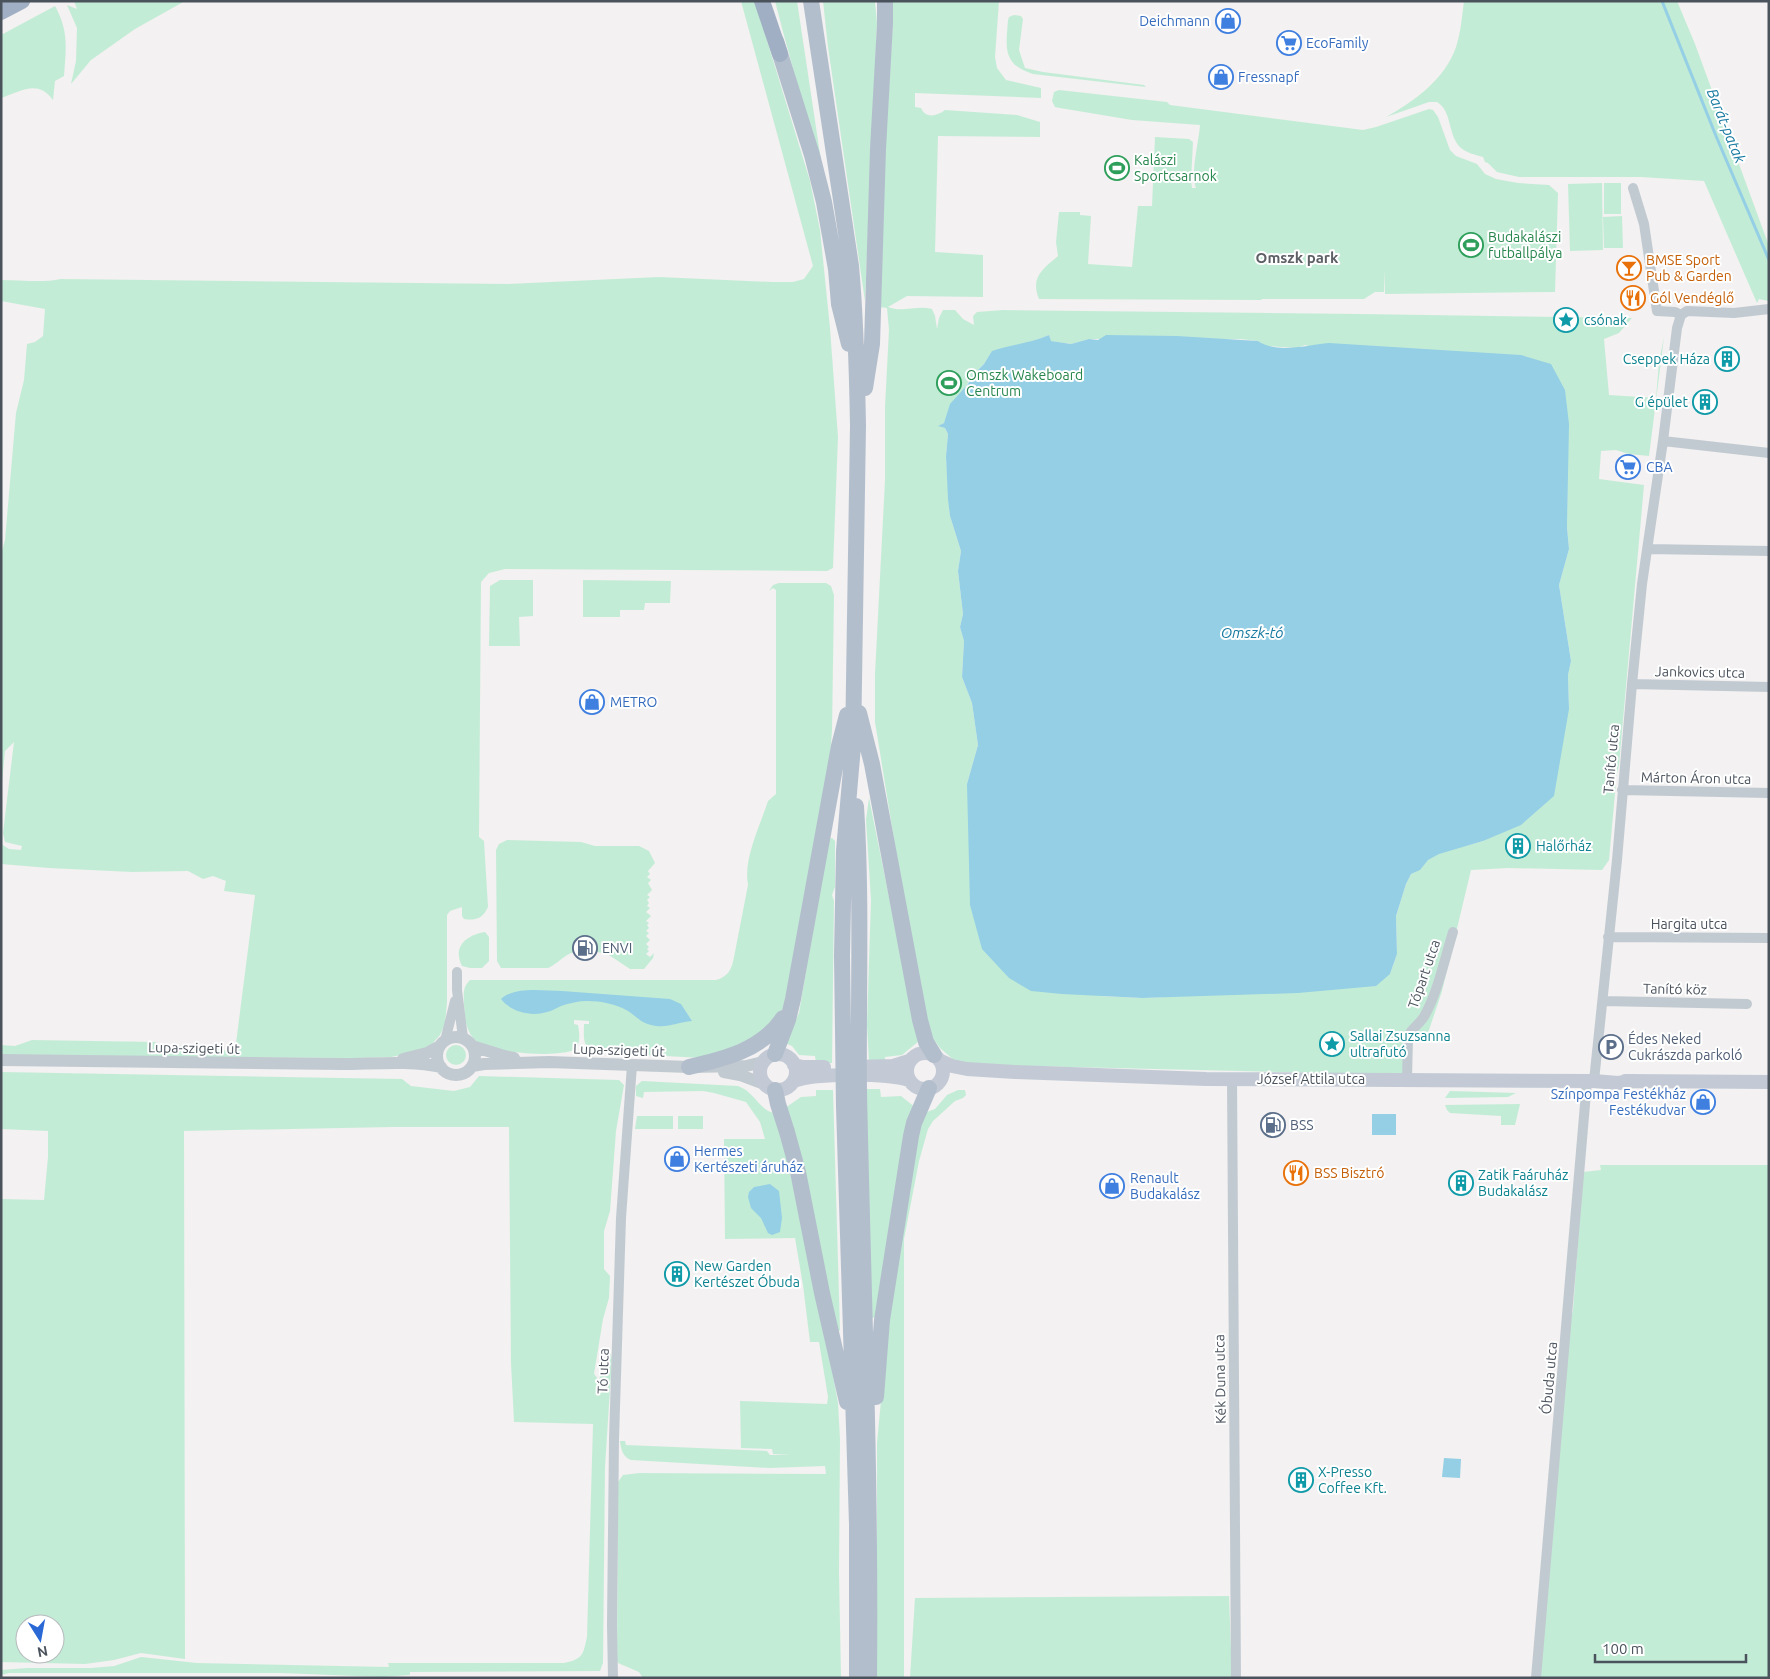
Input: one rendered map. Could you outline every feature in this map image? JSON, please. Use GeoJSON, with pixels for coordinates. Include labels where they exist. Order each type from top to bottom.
{"type":"FeatureCollection","features":[{"type":"Feature","properties":{"kind":"highway"},"geometry":{"type":"LineString","coordinates":[[1,12],[22,1]]}},
{"type":"Feature","properties":{"kind":"highway"},"geometry":{"type":"LineString","coordinates":[[762,1],[780,54]]}},
{"type":"Feature","properties":{"kind":"main road"},"geometry":{"type":"LineString","coordinates":[[766,1],[780,54],[812,155],[824,202],[836,269],[839,304],[858,376]]}},
{"type":"Feature","properties":{"kind":"main road"},"geometry":{"type":"LineString","coordinates":[[812,1],[850,257],[855,302],[858,376],[853,746],[859,850],[862,1436],[869,1678]]}},
{"type":"Feature","properties":{"kind":"main road"},"geometry":{"type":"LineString","coordinates":[[858,425],[872,344],[885,1]]}},
{"type":"Feature","properties":{"kind":"main road"},"geometry":{"type":"LineString","coordinates":[[854,691],[839,746],[788,1020],[760,1075],[770,1087],[787,1132],[798,1172],[822,1293],[862,1436],[857,1524],[857,1678]]}},
{"type":"Feature","properties":{"kind":"main road"},"geometry":{"type":"LineString","coordinates":[[854,691],[872,764],[920,1020],[926,1042],[942,1072],[914,1123],[911,1136],[882,1320],[875,1412],[862,1436]]}},
{"type":"Feature","properties":{"kind":"main road"},"geometry":{"type":"LineString","coordinates":[[689,1068],[745,1051],[772,1033],[782,1020],[793,998]]}},
{"type":"Feature","properties":{"kind":"main road"},"geometry":{"type":"LineString","coordinates":[[893,1071],[913,1057],[923,1053],[936,1058]]}},
{"type":"Feature","properties":{"kind":"main road"},"geometry":{"type":"LineString","coordinates":[[769,1058],[787,1056],[794,1065],[796,1074],[794,1081]]}},
{"type":"Feature","properties":{"kind":"main road","name":"József Attila utca"},"geometry":{"type":"LineString","coordinates":[[936,1058],[952,1066],[967,1069],[1232,1079],[1769,1082]]}},
{"type":"Feature","properties":{"kind":"main road"},"geometry":{"type":"LineString","coordinates":[[909,1061],[907,1070],[909,1080]]}},
{"type":"Feature","properties":{"kind":"main road"},"geometry":{"type":"LineString","coordinates":[[794,1065],[811,1072],[893,1071],[918,1087],[933,1086]]}},
{"type":"Feature","properties":{"kind":"main road"},"geometry":{"type":"LineString","coordinates":[[770,1087],[786,1089],[794,1081],[811,1072]]}},
{"type":"Feature","properties":{"kind":"main road","name":"József Attila utca"},"geometry":{"type":"LineString","coordinates":[[933,1086],[957,1076],[1015,1072]]}},
{"type":"Feature","properties":{"kind":"street"},"geometry":{"type":"LineString","coordinates":[[1633,188],[1644,224],[1657,311],[1675,312],[1681,315],[1687,311],[1734,313],[1769,309]]}},
{"type":"Feature","properties":{"kind":"street","name":"Tanító utca"},"geometry":{"type":"LineString","coordinates":[[1596,1081],[1632,684],[1647,549],[1677,328],[1681,315]]}},
{"type":"Feature","properties":{"kind":"street"},"geometry":{"type":"LineString","coordinates":[[1663,441],[1769,453]]}},
{"type":"Feature","properties":{"kind":"street"},"geometry":{"type":"LineString","coordinates":[[1647,549],[1769,551]]}},
{"type":"Feature","properties":{"kind":"street","name":"Jankovics utca"},"geometry":{"type":"LineString","coordinates":[[1632,684],[1769,687]]}},
{"type":"Feature","properties":{"kind":"street","name":"Márton Áron utca"},"geometry":{"type":"LineString","coordinates":[[1622,790],[1769,792]]}},
{"type":"Feature","properties":{"kind":"street","name":"Tópart utca"},"geometry":{"type":"LineString","coordinates":[[1407,1080],[1408,1036],[1411,1030],[1424,1017],[1431,1002],[1453,932]]}},
{"type":"Feature","properties":{"kind":"street","name":"Hargita utca"},"geometry":{"type":"LineString","coordinates":[[1608,938],[1769,938]]}},
{"type":"Feature","properties":{"kind":"street"},"geometry":{"type":"LineString","coordinates":[[441,1067],[437,1056],[452,1018],[457,990],[457,972]]}},
{"type":"Feature","properties":{"kind":"street"},"geometry":{"type":"LineString","coordinates":[[457,990],[468,1042],[475,1056],[472,1066]]}},
{"type":"Feature","properties":{"kind":"street","name":"Tanító köz"},"geometry":{"type":"LineString","coordinates":[[1603,1001],[1747,1004]]}},
{"type":"Feature","properties":{"kind":"street","name":"Lupa-szigeti út"},"geometry":{"type":"LineString","coordinates":[[387,1063],[427,1053],[454,1037],[504,1056],[548,1062]]}},
{"type":"Feature","properties":{"kind":"street","name":"Lupa-szigeti út"},"geometry":{"type":"LineString","coordinates":[[689,1068],[746,1066],[769,1058]]}},
{"type":"Feature","properties":{"kind":"street","name":"Lupa-szigeti út"},"geometry":{"type":"LineString","coordinates":[[1,1060],[387,1063],[433,1065],[441,1067],[450,1074],[457,1075],[463,1074],[472,1066],[484,1064],[548,1062],[689,1068],[740,1075],[770,1087]]}},
{"type":"Feature","properties":{"kind":"street","name":"Tó utca"},"geometry":{"type":"LineString","coordinates":[[613,1678],[614,1440],[621,1218],[632,1065]]}},
{"type":"Feature","properties":{"kind":"street","name":"Kék Duna utca"},"geometry":{"type":"LineString","coordinates":[[1232,1079],[1236,1678]]}},
{"type":"Feature","properties":{"kind":"street","name":"Óbuda utca"},"geometry":{"type":"LineString","coordinates":[[1536,1678],[1596,1081]]}},
{"type":"Feature","properties":{"kind":"green space"},"geometry":{"type":"Polygon","coordinates":[[[74,1],[185,1],[135,29],[91,60],[71,84],[76,61],[77,28],[67,5],[77,9],[74,1]]]}},
{"type":"Feature","properties":{"kind":"green space"},"geometry":{"type":"Polygon","coordinates":[[[741,1],[755,1],[810,181],[820,230],[838,437],[833,568],[827,571],[505,569],[489,573],[481,582],[479,837],[484,841],[488,907],[484,914],[472,920],[464,919],[462,907],[450,911],[447,915],[447,1002],[445,1024],[440,1035],[427,1050],[391,1057],[358,1058],[1,1056],[1,1045],[15,1046],[32,1040],[155,1042],[164,1047],[191,1045],[196,1050],[209,1050],[216,1045],[222,1046],[225,1051],[235,1051],[255,895],[224,891],[226,881],[213,876],[203,879],[188,871],[132,872],[1,864],[1,844],[9,849],[21,850],[22,846],[5,842],[3,833],[14,742],[5,751],[1,793],[1,555],[5,540],[16,413],[24,380],[27,344],[35,342],[43,336],[45,309],[1,301],[1,280],[508,284],[659,277],[772,282],[793,282],[804,279],[813,266],[741,1]]]}},
{"type":"Feature","properties":{"kind":"green space"},"geometry":{"type":"Polygon","coordinates":[[[775,1],[797,1],[825,187],[782,28],[775,1]]]}},
{"type":"Feature","properties":{"kind":"green space"},"geometry":{"type":"Polygon","coordinates":[[[823,1],[875,2],[877,23],[865,301],[828,47],[823,1]]]}},
{"type":"Feature","properties":{"kind":"green space"},"geometry":{"type":"Polygon","coordinates":[[[892,1],[999,1],[995,57],[997,68],[1006,80],[1041,88],[1041,98],[915,93],[915,107],[921,108],[929,115],[939,114],[945,110],[1017,115],[1040,122],[1040,137],[938,136],[935,252],[983,255],[983,297],[907,296],[888,307],[893,309],[932,309],[937,329],[943,310],[955,310],[963,319],[974,325],[973,316],[977,312],[1003,310],[1632,318],[1619,333],[1604,339],[1609,395],[1656,398],[1659,362],[1664,337],[1649,456],[1629,454],[1616,450],[1601,451],[1599,479],[1644,485],[1609,860],[1602,870],[1508,868],[1471,870],[1442,991],[1428,1033],[1413,1033],[1411,1075],[981,1065],[955,1061],[940,1048],[929,1033],[918,987],[875,722],[875,674],[885,480],[885,407],[889,330],[887,308],[879,307],[881,215],[893,20],[892,1]],[[1049,335],[992,352],[984,364],[972,376],[944,423],[939,426],[945,428],[948,434],[946,456],[950,516],[961,551],[958,571],[963,614],[960,627],[964,641],[962,677],[972,703],[978,745],[967,784],[1100,996],[1166,997],[1390,974],[1397,954],[1396,916],[1411,874],[1434,856],[1483,841],[1569,709],[1568,675],[1571,661],[1559,585],[1569,549],[1567,527],[1568,418],[1305,345],[1297,348],[1265,346],[1258,341],[1240,339],[1089,339],[1071,344],[1050,341],[1049,335]]]}},
{"type":"Feature","properties":{"kind":"green space"},"geometry":{"type":"Polygon","coordinates":[[[1464,1],[1677,1],[1695,44],[1769,246],[1769,301],[1759,299],[1757,303],[1704,181],[1641,177],[1519,177],[1497,172],[1485,162],[1483,157],[1469,153],[1461,148],[1454,137],[1446,112],[1437,102],[1429,102],[1386,117],[1408,104],[1428,88],[1451,59],[1458,41],[1464,1]]]}},
{"type":"Feature","properties":{"kind":"green space"},"geometry":{"type":"Polygon","coordinates":[[[55,6],[63,24],[66,49],[64,76],[55,81],[53,100],[41,90],[35,88],[22,90],[1,98],[1,35],[55,6]]]}},
{"type":"Feature","properties":{"kind":"green space"},"geometry":{"type":"Polygon","coordinates":[[[1014,15],[1021,16],[1023,19],[1019,50],[1025,68],[1144,85],[1146,87],[1033,74],[1023,70],[1011,60],[1008,54],[1008,20],[1009,17],[1014,15]]]}},
{"type":"Feature","properties":{"kind":"green space"},"geometry":{"type":"Polygon","coordinates":[[[1059,90],[1167,102],[1170,105],[1363,130],[1429,109],[1433,110],[1438,117],[1450,150],[1456,156],[1477,164],[1485,174],[1496,179],[1549,185],[1558,193],[1555,292],[1385,294],[1385,270],[1384,292],[1375,292],[1364,299],[1039,299],[1036,285],[1037,279],[1043,270],[1058,256],[1056,242],[1059,212],[1080,212],[1080,215],[1091,216],[1088,264],[1132,267],[1138,206],[1152,206],[1155,137],[1189,139],[1193,142],[1191,181],[1192,188],[1196,188],[1194,166],[1200,125],[1132,120],[1055,107],[1052,101],[1054,92],[1059,90]]]}},
{"type":"Feature","properties":{"kind":"green space"},"geometry":{"type":"Polygon","coordinates":[[[1602,183],[1603,250],[1570,251],[1568,184],[1602,183]]]}},
{"type":"Feature","properties":{"kind":"green space"},"geometry":{"type":"Polygon","coordinates":[[[1604,183],[1621,183],[1621,214],[1604,214],[1604,183]]]}},
{"type":"Feature","properties":{"kind":"green space"},"geometry":{"type":"Polygon","coordinates":[[[1622,216],[1623,248],[1604,248],[1603,217],[1622,216]]]}},
{"type":"Feature","properties":{"kind":"green space"},"geometry":{"type":"Polygon","coordinates":[[[500,580],[533,580],[533,616],[519,617],[520,646],[489,646],[490,586],[500,580]]]}},
{"type":"Feature","properties":{"kind":"green space"},"geometry":{"type":"Polygon","coordinates":[[[583,580],[671,581],[670,603],[645,603],[644,610],[620,610],[620,617],[583,617],[583,580]]]}},
{"type":"Feature","properties":{"kind":"green space"},"geometry":{"type":"Polygon","coordinates":[[[779,583],[826,583],[831,586],[834,595],[830,757],[786,1003],[776,1021],[757,1039],[702,1058],[592,1052],[585,1043],[584,1036],[584,1024],[589,1024],[589,1021],[574,1020],[574,1024],[578,1025],[579,1040],[578,1046],[569,1051],[544,1054],[512,1052],[497,1050],[478,1043],[469,1031],[465,1016],[464,992],[470,980],[716,980],[724,977],[731,969],[748,885],[747,875],[750,854],[768,801],[776,794],[776,590],[773,588],[769,591],[773,585],[779,583]]]}},
{"type":"Feature","properties":{"kind":"green space"},"geometry":{"type":"Polygon","coordinates":[[[869,798],[919,1041],[902,1055],[885,1057],[885,1062],[869,1061],[867,1025],[871,900],[866,820],[869,798]]]}},
{"type":"Feature","properties":{"kind":"green space"},"geometry":{"type":"Polygon","coordinates":[[[832,838],[835,841],[835,887],[832,895],[834,901],[832,1063],[816,1063],[815,1056],[799,1055],[792,1046],[785,1043],[799,1013],[828,839],[832,838]]]}},
{"type":"Feature","properties":{"kind":"green space"},"geometry":{"type":"Polygon","coordinates":[[[507,840],[581,842],[595,846],[639,846],[649,851],[655,863],[648,871],[650,874],[647,877],[651,880],[648,883],[652,890],[647,895],[650,897],[647,900],[649,903],[647,906],[650,908],[646,912],[651,916],[646,921],[649,923],[647,925],[649,928],[646,931],[649,933],[646,936],[650,940],[646,944],[649,947],[647,949],[649,951],[646,954],[650,957],[654,953],[653,958],[644,969],[630,969],[609,955],[594,951],[591,945],[579,945],[575,952],[548,968],[501,968],[497,961],[496,850],[499,844],[507,840]]]}},
{"type":"Feature","properties":{"kind":"green space"},"geometry":{"type":"Polygon","coordinates":[[[485,932],[489,937],[489,961],[482,968],[462,966],[459,959],[460,947],[472,936],[485,932]]]}},
{"type":"Feature","properties":{"kind":"green space"},"geometry":{"type":"Polygon","coordinates":[[[456,1045],[463,1048],[466,1055],[463,1062],[456,1065],[449,1062],[446,1055],[449,1048],[456,1045]]]}},
{"type":"Feature","properties":{"kind":"green space"},"geometry":{"type":"Polygon","coordinates":[[[1,1072],[402,1079],[411,1086],[454,1091],[470,1087],[479,1076],[619,1080],[624,1085],[616,1131],[610,1211],[604,1231],[604,1269],[610,1276],[609,1298],[603,1319],[594,1374],[599,1380],[609,1350],[612,1358],[605,1467],[603,1663],[600,1671],[410,1672],[410,1675],[382,1677],[281,1673],[9,1673],[1,1675],[1,1670],[114,1666],[141,1657],[197,1663],[389,1667],[388,1663],[564,1663],[579,1658],[583,1652],[587,1637],[593,1424],[514,1422],[511,1363],[509,1127],[184,1131],[185,1659],[141,1653],[114,1660],[85,1664],[65,1664],[65,1614],[15,1614],[15,1662],[1,1662],[1,1199],[44,1200],[48,1157],[48,1131],[1,1129],[1,1072]]]}},
{"type":"Feature","properties":{"kind":"green space"},"geometry":{"type":"Polygon","coordinates":[[[642,1081],[738,1086],[749,1092],[764,1108],[774,1113],[779,1123],[824,1325],[838,1403],[840,1439],[839,1573],[841,1678],[643,1678],[639,1672],[617,1661],[618,1482],[623,1475],[640,1473],[826,1474],[825,1466],[770,1468],[631,1460],[623,1453],[620,1441],[625,1441],[626,1445],[767,1451],[770,1455],[791,1455],[773,1454],[772,1449],[741,1448],[740,1401],[827,1404],[828,1397],[819,1342],[810,1342],[795,1238],[725,1239],[724,1139],[765,1139],[760,1122],[746,1102],[714,1093],[703,1091],[644,1092],[643,1098],[636,1096],[636,1086],[642,1081]]]}},
{"type":"Feature","properties":{"kind":"green space"},"geometry":{"type":"Polygon","coordinates":[[[861,1089],[880,1089],[881,1097],[901,1096],[916,1108],[875,1317],[873,1318],[870,1317],[861,1089]]]}},
{"type":"Feature","properties":{"kind":"green space"},"geometry":{"type":"Polygon","coordinates":[[[816,1090],[833,1090],[840,1330],[837,1333],[782,1110],[801,1097],[816,1096],[816,1090]]]}},
{"type":"Feature","properties":{"kind":"green space"},"geometry":{"type":"Polygon","coordinates":[[[958,1090],[965,1090],[966,1095],[955,1101],[933,1121],[928,1129],[919,1161],[904,1239],[904,1678],[874,1678],[877,1611],[877,1443],[893,1274],[910,1172],[924,1113],[935,1109],[947,1095],[958,1090]]]}},
{"type":"Feature","properties":{"kind":"green space"},"geometry":{"type":"Polygon","coordinates":[[[1450,1091],[1516,1093],[1508,1097],[1445,1098],[1450,1091]]]}},
{"type":"Feature","properties":{"kind":"green space"},"geometry":{"type":"Polygon","coordinates":[[[1520,1104],[1515,1125],[1501,1125],[1501,1116],[1450,1113],[1445,1105],[1520,1104]]]}},
{"type":"Feature","properties":{"kind":"green space"},"geometry":{"type":"Polygon","coordinates":[[[637,1116],[673,1116],[673,1129],[635,1129],[637,1116]]]}},
{"type":"Feature","properties":{"kind":"green space"},"geometry":{"type":"Polygon","coordinates":[[[678,1116],[703,1116],[703,1129],[678,1129],[678,1116]]]}},
{"type":"Feature","properties":{"kind":"green space"},"geometry":{"type":"Polygon","coordinates":[[[1600,1165],[1769,1165],[1769,1678],[1538,1678],[1569,1327],[1573,1310],[1583,1172],[1601,1170],[1600,1165]]]}},
{"type":"Feature","properties":{"kind":"green space"},"geometry":{"type":"Polygon","coordinates":[[[1229,1596],[1232,1678],[910,1678],[915,1598],[1229,1596]]]}},
{"type":"Feature","properties":{"kind":"water","name":"Omszk-tó"},"geometry":{"type":"Polygon","coordinates":[[[1049,335],[1051,341],[1071,344],[1089,339],[1098,340],[1106,335],[1177,336],[1258,341],[1265,345],[1283,348],[1329,343],[1521,355],[1551,364],[1565,390],[1569,424],[1567,527],[1569,549],[1559,585],[1571,661],[1568,675],[1569,709],[1554,796],[1521,825],[1483,841],[1439,854],[1428,860],[1420,870],[1411,874],[1396,916],[1397,954],[1390,974],[1376,986],[1298,993],[1142,998],[1062,994],[1031,991],[1009,978],[982,949],[970,905],[967,784],[978,745],[972,703],[962,677],[964,641],[960,627],[963,614],[958,571],[961,551],[950,516],[948,499],[946,456],[948,434],[945,428],[938,426],[944,423],[950,404],[984,364],[992,351],[1049,335]]]}},
{"type":"Feature","properties":{"kind":"water"},"geometry":{"type":"Polygon","coordinates":[[[562,991],[670,999],[681,1004],[692,1021],[667,1026],[651,1025],[644,1023],[618,1006],[592,1001],[571,1003],[549,1012],[528,1014],[510,1007],[501,999],[514,992],[562,991]]]}},
{"type":"Feature","properties":{"kind":"water"},"geometry":{"type":"Polygon","coordinates":[[[1372,1114],[1396,1114],[1396,1135],[1372,1135],[1372,1114]]]}},
{"type":"Feature","properties":{"kind":"water"},"geometry":{"type":"Polygon","coordinates":[[[770,1184],[779,1191],[782,1218],[780,1232],[772,1235],[768,1233],[761,1218],[751,1208],[748,1197],[749,1192],[754,1187],[770,1184]]]}},
{"type":"Feature","properties":{"kind":"water"},"geometry":{"type":"Polygon","coordinates":[[[1444,1458],[1461,1459],[1460,1478],[1442,1477],[1444,1458]]]}},
{"type":"Feature","properties":{"kind":"waterway","name":"Barát-patak"},"geometry":{"type":"LineString","coordinates":[[1662,1],[1716,136],[1769,260]]}},
{"type":"Feature","properties":{"kind":"place","name":"Deichmann"},"geometry":{"type":"Point","coordinates":[1228,21]}},
{"type":"Feature","properties":{"kind":"place","name":"EcoFamily"},"geometry":{"type":"Point","coordinates":[1289,43]}},
{"type":"Feature","properties":{"kind":"place","name":"Fressnapf"},"geometry":{"type":"Point","coordinates":[1221,77]}},
{"type":"Feature","properties":{"kind":"place","name":"Kalászi Sportcsarnok"},"geometry":{"type":"Point","coordinates":[1117,168]}},
{"type":"Feature","properties":{"kind":"place","name":"Budakalászi futballpálya"},"geometry":{"type":"Point","coordinates":[1471,245]}},
{"type":"Feature","properties":{"kind":"place","name":"BMSE Sport Pub & Garden"},"geometry":{"type":"Point","coordinates":[1629,268]}},
{"type":"Feature","properties":{"kind":"place","name":"Gól Vendéglő"},"geometry":{"type":"Point","coordinates":[1633,298]}},
{"type":"Feature","properties":{"kind":"place","name":"csónak"},"geometry":{"type":"Point","coordinates":[1566,320]}},
{"type":"Feature","properties":{"kind":"place","name":"Cseppek Háza"},"geometry":{"type":"Point","coordinates":[1727,359]}},
{"type":"Feature","properties":{"kind":"place","name":"Omszk Wakeboard Centrum"},"geometry":{"type":"Point","coordinates":[949,383]}},
{"type":"Feature","properties":{"kind":"place","name":"G épület"},"geometry":{"type":"Point","coordinates":[1705,402]}},
{"type":"Feature","properties":{"kind":"place","name":"CBA"},"geometry":{"type":"Point","coordinates":[1628,467]}},
{"type":"Feature","properties":{"kind":"place","name":"METRO"},"geometry":{"type":"Point","coordinates":[592,702]}},
{"type":"Feature","properties":{"kind":"place","name":"Halőrház"},"geometry":{"type":"Point","coordinates":[1518,846]}},
{"type":"Feature","properties":{"kind":"place","name":"ENVI"},"geometry":{"type":"Point","coordinates":[585,948]}},
{"type":"Feature","properties":{"kind":"place","name":"Sallai Zsuzsanna ultrafutó"},"geometry":{"type":"Point","coordinates":[1332,1044]}},
{"type":"Feature","properties":{"kind":"place","name":"Édes Neked Cukrászda parkoló"},"geometry":{"type":"Point","coordinates":[1611,1047]}},
{"type":"Feature","properties":{"kind":"place","name":"Színpompa Festékház Festékudvar"},"geometry":{"type":"Point","coordinates":[1703,1102]}},
{"type":"Feature","properties":{"kind":"place","name":"BSS"},"geometry":{"type":"Point","coordinates":[1273,1125]}},
{"type":"Feature","properties":{"kind":"place","name":"Hermes Kertészeti áruház"},"geometry":{"type":"Point","coordinates":[677,1159]}},
{"type":"Feature","properties":{"kind":"place","name":"BSS Bisztró"},"geometry":{"type":"Point","coordinates":[1296,1173]}},
{"type":"Feature","properties":{"kind":"place","name":"Zatik Faáruház Budakalász"},"geometry":{"type":"Point","coordinates":[1461,1183]}},
{"type":"Feature","properties":{"kind":"place","name":"Renault Budakalász"},"geometry":{"type":"Point","coordinates":[1112,1186]}},
{"type":"Feature","properties":{"kind":"place","name":"New Garden Kertészet Óbuda"},"geometry":{"type":"Point","coordinates":[677,1274]}},
{"type":"Feature","properties":{"kind":"place","name":"X-Presso Coffee Kft."},"geometry":{"type":"Point","coordinates":[1301,1480]}},
{"type":"Feature","properties":{"kind":"district","name":"Omszk park"},"geometry":{"type":"Point","coordinates":[1297,258]}}]}
